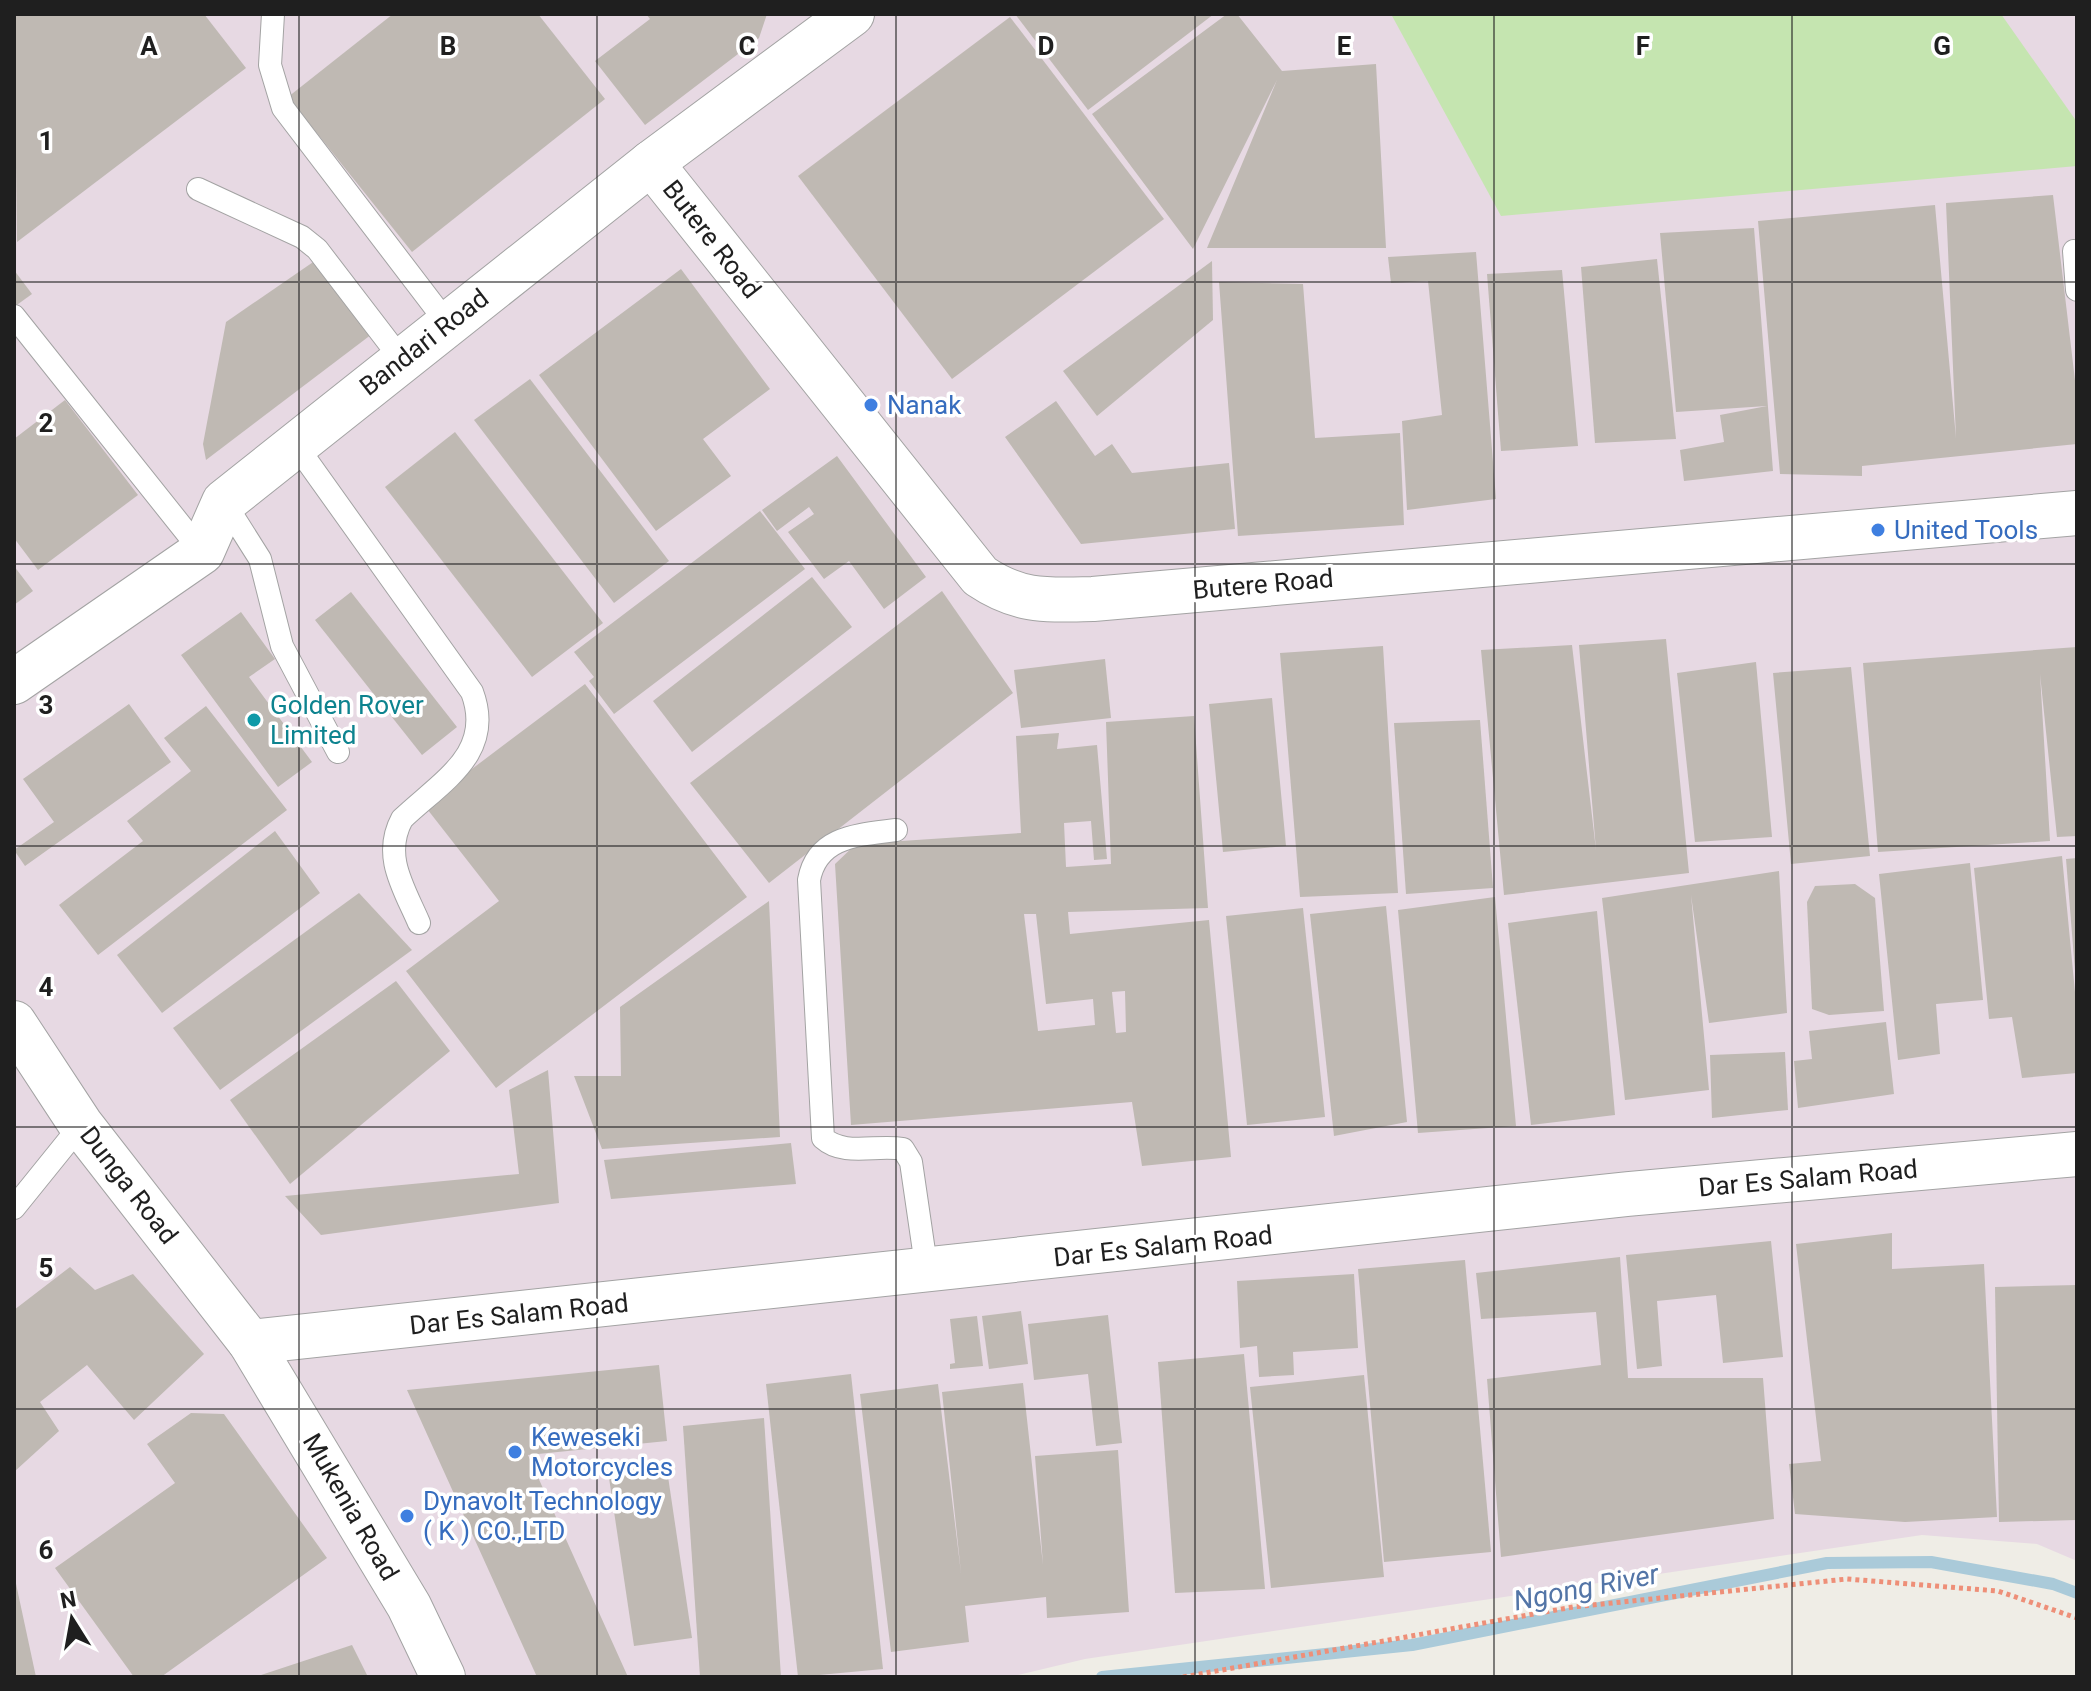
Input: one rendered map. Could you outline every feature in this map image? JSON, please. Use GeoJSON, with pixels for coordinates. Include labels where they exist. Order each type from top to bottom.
{"type":"FeatureCollection","features":[{"type":"Feature","properties":{"kind":"street","name":"Bandari Road"},"geometry":{"type":"LineString","coordinates":[[202,552],[224,502],[447,323],[843,16]]}},
{"type":"Feature","properties":{"kind":"street","name":"Butere Road"},"geometry":{"type":"LineString","coordinates":[[651,163],[980,576],[1005,593],[1040,601],[1093,599],[2077,513]]}},
{"type":"Feature","properties":{"kind":"street"},"geometry":{"type":"LineString","coordinates":[[14,682],[202,552]]}},
{"type":"Feature","properties":{"kind":"street","name":"Dunga Road"},"geometry":{"type":"LineString","coordinates":[[14,1023],[81,1125],[250,1342]]}},
{"type":"Feature","properties":{"kind":"street","name":"Dar Es Salam Road"},"geometry":{"type":"LineString","coordinates":[[250,1342],[927,1272],[1628,1194],[2077,1154]]}},
{"type":"Feature","properties":{"kind":"street","name":"Mukenia Road"},"geometry":{"type":"LineString","coordinates":[[250,1342],[409,1606],[443,1677]]}},
{"type":"Feature","properties":{"kind":"lane"},"geometry":{"type":"LineString","coordinates":[[273,14],[270,65],[274,88],[283,108],[447,323]]}},
{"type":"Feature","properties":{"kind":"lane"},"geometry":{"type":"LineString","coordinates":[[198,189],[302,237],[317,249],[402,360]]}},
{"type":"Feature","properties":{"kind":"lane"},"geometry":{"type":"LineString","coordinates":[[2074,251],[2077,290]]}},
{"type":"Feature","properties":{"kind":"lane"},"geometry":{"type":"LineString","coordinates":[[14,316],[202,552]]}},
{"type":"Feature","properties":{"kind":"lane"},"geometry":{"type":"LineString","coordinates":[[295,444],[472,692],[479,710],[480,727],[469,755],[402,819],[396,830],[392,851],[395,869],[419,923]]}},
{"type":"Feature","properties":{"kind":"lane"},"geometry":{"type":"LineString","coordinates":[[224,502],[260,559],[282,646],[338,752]]}},
{"type":"Feature","properties":{"kind":"lane"},"geometry":{"type":"LineString","coordinates":[[896,830],[845,837],[819,854],[812,865],[809,880],[823,1138],[832,1146],[847,1149],[903,1149],[911,1162],[927,1272]]}},
{"type":"Feature","properties":{"kind":"lane"},"geometry":{"type":"LineString","coordinates":[[14,1208],[81,1125]]}},
{"type":"Feature","properties":{"kind":"path"},"geometry":{"type":"LineString","coordinates":[[1183,1677],[1573,1607],[1847,1579],[1998,1591],[2077,1618]]}},
{"type":"Feature","properties":{"kind":"shaded area"},"geometry":{"type":"Polygon","coordinates":[[[14,14],[2077,14],[2077,1561],[2037,1544],[1922,1535],[1085,1659],[1010,1677],[14,1677],[14,14]]]}},
{"type":"Feature","properties":{"kind":"green space"},"geometry":{"type":"Polygon","coordinates":[[[1391,14],[2001,14],[2077,122],[2077,166],[1501,216],[1391,14]]]}},
{"type":"Feature","properties":{"kind":"building"},"geometry":{"type":"Polygon","coordinates":[[[14,14],[204,14],[246,68],[17,242],[14,14]]]}},
{"type":"Feature","properties":{"kind":"building"},"geometry":{"type":"Polygon","coordinates":[[[393,14],[538,14],[605,99],[412,252],[288,97],[393,14]]]}},
{"type":"Feature","properties":{"kind":"building"},"geometry":{"type":"Polygon","coordinates":[[[646,14],[767,14],[759,38],[645,125],[595,61],[650,19],[646,14]]]}},
{"type":"Feature","properties":{"kind":"building"},"geometry":{"type":"Polygon","coordinates":[[[1015,14],[1214,14],[1088,110],[1015,14]]]}},
{"type":"Feature","properties":{"kind":"building"},"geometry":{"type":"Polygon","coordinates":[[[1227,14],[1237,14],[1282,71],[1376,64],[1386,248],[1207,248],[1277,80],[1193,249],[1092,114],[1227,14]]]}},
{"type":"Feature","properties":{"kind":"building"},"geometry":{"type":"Polygon","coordinates":[[[1010,17],[1164,219],[952,379],[798,176],[1010,17]]]}},
{"type":"Feature","properties":{"kind":"building"},"geometry":{"type":"Polygon","coordinates":[[[2053,195],[2077,397],[2077,444],[1862,466],[1862,476],[1780,474],[1758,221],[1935,205],[1956,438],[1946,203],[2053,195]]]}},
{"type":"Feature","properties":{"kind":"building"},"geometry":{"type":"Polygon","coordinates":[[[1754,228],[1773,471],[1684,481],[1680,450],[1724,442],[1720,415],[1767,406],[1676,412],[1660,233],[1754,228]]]}},
{"type":"Feature","properties":{"kind":"building"},"geometry":{"type":"Polygon","coordinates":[[[1476,252],[1496,499],[1407,510],[1402,421],[1442,415],[1428,281],[1391,283],[1388,257],[1476,252]]]}},
{"type":"Feature","properties":{"kind":"building"},"geometry":{"type":"Polygon","coordinates":[[[319,258],[376,331],[206,460],[203,444],[226,322],[319,258]]]}},
{"type":"Feature","properties":{"kind":"building"},"geometry":{"type":"Polygon","coordinates":[[[1657,259],[1676,439],[1595,443],[1581,267],[1657,259]]]}},
{"type":"Feature","properties":{"kind":"building"},"geometry":{"type":"Polygon","coordinates":[[[1212,261],[1213,320],[1097,416],[1063,371],[1212,261]]]}},
{"type":"Feature","properties":{"kind":"building"},"geometry":{"type":"Polygon","coordinates":[[[681,269],[770,389],[703,439],[731,476],[656,531],[539,375],[681,269]]]}},
{"type":"Feature","properties":{"kind":"building"},"geometry":{"type":"Polygon","coordinates":[[[14,270],[32,294],[14,307],[14,270]]]}},
{"type":"Feature","properties":{"kind":"building"},"geometry":{"type":"Polygon","coordinates":[[[1562,270],[1578,446],[1501,451],[1487,274],[1562,270]]]}},
{"type":"Feature","properties":{"kind":"building"},"geometry":{"type":"Polygon","coordinates":[[[1219,282],[1303,284],[1315,438],[1400,433],[1404,525],[1238,536],[1219,282]]]}},
{"type":"Feature","properties":{"kind":"building"},"geometry":{"type":"Polygon","coordinates":[[[530,379],[669,561],[614,603],[474,420],[530,379]]]}},
{"type":"Feature","properties":{"kind":"building"},"geometry":{"type":"Polygon","coordinates":[[[65,400],[138,495],[38,570],[14,538],[14,439],[65,400]]]}},
{"type":"Feature","properties":{"kind":"building"},"geometry":{"type":"Polygon","coordinates":[[[1056,401],[1095,456],[1112,444],[1132,473],[1229,463],[1235,529],[1081,544],[1005,437],[1056,401]]]}},
{"type":"Feature","properties":{"kind":"building"},"geometry":{"type":"Polygon","coordinates":[[[455,432],[603,623],[532,677],[385,487],[455,432]]]}},
{"type":"Feature","properties":{"kind":"building"},"geometry":{"type":"Polygon","coordinates":[[[837,456],[926,577],[884,609],[849,561],[824,579],[788,532],[814,514],[809,507],[777,531],[762,510],[837,456]]]}},
{"type":"Feature","properties":{"kind":"building"},"geometry":{"type":"Polygon","coordinates":[[[760,511],[805,569],[614,714],[589,681],[594,677],[574,652],[760,511]]]}},
{"type":"Feature","properties":{"kind":"building"},"geometry":{"type":"Polygon","coordinates":[[[14,566],[33,591],[14,605],[14,566]]]}},
{"type":"Feature","properties":{"kind":"building"},"geometry":{"type":"Polygon","coordinates":[[[812,577],[852,627],[692,752],[653,701],[812,577]]]}},
{"type":"Feature","properties":{"kind":"building"},"geometry":{"type":"Polygon","coordinates":[[[942,591],[1013,693],[769,883],[690,783],[942,591]]]}},
{"type":"Feature","properties":{"kind":"building"},"geometry":{"type":"Polygon","coordinates":[[[351,592],[457,727],[422,755],[315,620],[351,592]]]}},
{"type":"Feature","properties":{"kind":"building","name":"Golden Rover Limited"},"geometry":{"type":"Polygon","coordinates":[[[241,612],[275,659],[249,677],[312,762],[278,787],[181,655],[241,612]]]}},
{"type":"Feature","properties":{"kind":"building"},"geometry":{"type":"Polygon","coordinates":[[[1666,639],[1689,873],[1504,895],[1481,650],[1572,645],[1596,850],[1579,645],[1666,639]]]}},
{"type":"Feature","properties":{"kind":"building"},"geometry":{"type":"Polygon","coordinates":[[[1383,646],[1398,893],[1300,897],[1280,653],[1383,646]]]}},
{"type":"Feature","properties":{"kind":"building"},"geometry":{"type":"Polygon","coordinates":[[[2077,647],[2077,836],[2057,837],[2040,674],[2050,841],[1878,852],[1863,663],[2077,647]]]}},
{"type":"Feature","properties":{"kind":"building"},"geometry":{"type":"Polygon","coordinates":[[[1105,659],[1111,718],[1021,728],[1014,670],[1105,659]]]}},
{"type":"Feature","properties":{"kind":"building"},"geometry":{"type":"Polygon","coordinates":[[[1756,662],[1772,837],[1695,842],[1677,673],[1756,662]]]}},
{"type":"Feature","properties":{"kind":"building"},"geometry":{"type":"Polygon","coordinates":[[[1851,667],[1870,856],[1791,864],[1773,673],[1851,667]]]}},
{"type":"Feature","properties":{"kind":"building"},"geometry":{"type":"Polygon","coordinates":[[[585,684],[747,897],[496,1088],[406,971],[499,901],[424,805],[585,684]]]}},
{"type":"Feature","properties":{"kind":"building"},"geometry":{"type":"Polygon","coordinates":[[[1272,698],[1286,846],[1223,852],[1209,704],[1272,698]]]}},
{"type":"Feature","properties":{"kind":"building"},"geometry":{"type":"Polygon","coordinates":[[[129,704],[171,762],[25,866],[14,850],[54,822],[23,779],[129,704]]]}},
{"type":"Feature","properties":{"kind":"building"},"geometry":{"type":"Polygon","coordinates":[[[206,706],[287,810],[98,955],[59,905],[143,841],[127,821],[191,771],[164,738],[206,706]]]}},
{"type":"Feature","properties":{"kind":"building"},"geometry":{"type":"Polygon","coordinates":[[[1194,716],[1208,908],[1068,912],[1070,934],[1209,920],[1231,1157],[1142,1166],[1132,1102],[851,1125],[835,864],[856,844],[1021,833],[1016,736],[1059,733],[1057,749],[1097,745],[1107,859],[1094,860],[1091,821],[1064,823],[1066,867],[1111,864],[1106,722],[1194,716]],[[1024,914],[1038,1031],[1095,1025],[1093,999],[1046,1004],[1036,914],[1024,914]],[[1125,991],[1112,992],[1116,1033],[1126,1032],[1125,991]]]}},
{"type":"Feature","properties":{"kind":"building"},"geometry":{"type":"Polygon","coordinates":[[[1480,720],[1493,888],[1406,894],[1394,723],[1480,720]]]}},
{"type":"Feature","properties":{"kind":"building"},"geometry":{"type":"Polygon","coordinates":[[[275,831],[320,893],[162,1013],[117,955],[275,831]]]}},
{"type":"Feature","properties":{"kind":"building"},"geometry":{"type":"Polygon","coordinates":[[[2062,856],[2077,1013],[2077,1073],[2022,1078],[2012,1017],[1989,1019],[1974,868],[2062,856]]]}},
{"type":"Feature","properties":{"kind":"building"},"geometry":{"type":"Polygon","coordinates":[[[2077,858],[2077,971],[2075,971],[2066,859],[2077,858]]]}},
{"type":"Feature","properties":{"kind":"building"},"geometry":{"type":"Polygon","coordinates":[[[1970,863],[1983,1000],[1936,1004],[1940,1054],[1898,1060],[1879,874],[1970,863]]]}},
{"type":"Feature","properties":{"kind":"building"},"geometry":{"type":"Polygon","coordinates":[[[1779,871],[1787,1013],[1709,1023],[1691,895],[1709,1090],[1625,1100],[1602,898],[1779,871]]]}},
{"type":"Feature","properties":{"kind":"building"},"geometry":{"type":"Polygon","coordinates":[[[1855,884],[1875,898],[1884,1011],[1829,1015],[1812,1009],[1807,902],[1815,886],[1855,884]]]}},
{"type":"Feature","properties":{"kind":"building"},"geometry":{"type":"Polygon","coordinates":[[[359,893],[412,950],[220,1090],[173,1028],[359,893]]]}},
{"type":"Feature","properties":{"kind":"building"},"geometry":{"type":"Polygon","coordinates":[[[1495,897],[1516,1126],[1418,1133],[1398,910],[1495,897]]]}},
{"type":"Feature","properties":{"kind":"building"},"geometry":{"type":"Polygon","coordinates":[[[769,901],[780,1137],[602,1149],[574,1076],[621,1076],[620,1007],[769,901]]]}},
{"type":"Feature","properties":{"kind":"building"},"geometry":{"type":"Polygon","coordinates":[[[1386,906],[1407,1122],[1334,1136],[1310,914],[1386,906]]]}},
{"type":"Feature","properties":{"kind":"building"},"geometry":{"type":"Polygon","coordinates":[[[1303,908],[1325,1117],[1247,1125],[1226,916],[1303,908]]]}},
{"type":"Feature","properties":{"kind":"building"},"geometry":{"type":"Polygon","coordinates":[[[1597,911],[1615,1115],[1531,1125],[1508,923],[1597,911]]]}},
{"type":"Feature","properties":{"kind":"building"},"geometry":{"type":"Polygon","coordinates":[[[396,981],[450,1051],[290,1184],[230,1100],[396,981]]]}},
{"type":"Feature","properties":{"kind":"building"},"geometry":{"type":"Polygon","coordinates":[[[1886,1022],[1894,1094],[1798,1108],[1794,1061],[1812,1059],[1809,1031],[1886,1022]]]}},
{"type":"Feature","properties":{"kind":"building"},"geometry":{"type":"Polygon","coordinates":[[[1785,1052],[1788,1110],[1712,1118],[1710,1055],[1785,1052]]]}},
{"type":"Feature","properties":{"kind":"building"},"geometry":{"type":"Polygon","coordinates":[[[548,1070],[559,1203],[321,1235],[285,1196],[519,1174],[509,1090],[548,1070]]]}},
{"type":"Feature","properties":{"kind":"building"},"geometry":{"type":"Polygon","coordinates":[[[791,1143],[796,1184],[611,1199],[604,1160],[791,1143]]]}},
{"type":"Feature","properties":{"kind":"building"},"geometry":{"type":"Polygon","coordinates":[[[1892,1233],[1892,1269],[1984,1264],[1997,1517],[1905,1522],[1795,1514],[1789,1464],[1821,1461],[1796,1244],[1892,1233]]]}},
{"type":"Feature","properties":{"kind":"building"},"geometry":{"type":"Polygon","coordinates":[[[1771,1241],[1783,1357],[1723,1363],[1716,1295],[1657,1301],[1662,1366],[1637,1369],[1626,1255],[1771,1241]]]}},
{"type":"Feature","properties":{"kind":"building"},"geometry":{"type":"Polygon","coordinates":[[[1620,1257],[1628,1378],[1763,1378],[1774,1519],[1501,1557],[1487,1379],[1601,1365],[1596,1312],[1481,1319],[1476,1273],[1620,1257]]]}},
{"type":"Feature","properties":{"kind":"building"},"geometry":{"type":"Polygon","coordinates":[[[1465,1260],[1491,1552],[1384,1562],[1358,1269],[1465,1260]]]}},
{"type":"Feature","properties":{"kind":"building"},"geometry":{"type":"Polygon","coordinates":[[[70,1267],[95,1290],[133,1274],[204,1354],[134,1420],[87,1365],[40,1402],[59,1431],[14,1472],[14,1310],[70,1267]]]}},
{"type":"Feature","properties":{"kind":"building"},"geometry":{"type":"Polygon","coordinates":[[[1354,1274],[1358,1348],[1293,1352],[1294,1375],[1259,1377],[1257,1346],[1240,1348],[1237,1281],[1354,1274]]]}},
{"type":"Feature","properties":{"kind":"building"},"geometry":{"type":"Polygon","coordinates":[[[2077,1285],[2077,1520],[1999,1522],[1995,1287],[2077,1285]]]}},
{"type":"Feature","properties":{"kind":"building"},"geometry":{"type":"Polygon","coordinates":[[[1021,1311],[1028,1364],[989,1369],[982,1316],[1021,1311]]]}},
{"type":"Feature","properties":{"kind":"building"},"geometry":{"type":"Polygon","coordinates":[[[1108,1315],[1122,1443],[1096,1446],[1088,1374],[1034,1380],[1028,1324],[1108,1315]]]}},
{"type":"Feature","properties":{"kind":"building"},"geometry":{"type":"Polygon","coordinates":[[[977,1316],[983,1366],[950,1369],[950,1364],[955,1363],[950,1319],[977,1316]]]}},
{"type":"Feature","properties":{"kind":"building"},"geometry":{"type":"Polygon","coordinates":[[[1244,1354],[1265,1589],[1175,1593],[1158,1362],[1244,1354]]]}},
{"type":"Feature","properties":{"kind":"building"},"geometry":{"type":"Polygon","coordinates":[[[659,1365],[667,1441],[528,1455],[628,1677],[537,1677],[407,1390],[659,1365]]]}},
{"type":"Feature","properties":{"kind":"building"},"geometry":{"type":"Polygon","coordinates":[[[851,1374],[883,1669],[798,1677],[766,1384],[851,1374]]]}},
{"type":"Feature","properties":{"kind":"building"},"geometry":{"type":"Polygon","coordinates":[[[1364,1375],[1384,1577],[1271,1588],[1250,1387],[1364,1375]]]}},
{"type":"Feature","properties":{"kind":"building"},"geometry":{"type":"Polygon","coordinates":[[[1023,1383],[1043,1565],[1035,1456],[1118,1450],[1129,1612],[1047,1618],[1046,1597],[965,1606],[969,1642],[891,1652],[860,1394],[938,1384],[961,1573],[942,1392],[1023,1383]]]}},
{"type":"Feature","properties":{"kind":"building"},"geometry":{"type":"Polygon","coordinates":[[[191,1413],[224,1414],[327,1558],[161,1677],[134,1677],[55,1568],[175,1483],[147,1444],[191,1413]]]}},
{"type":"Feature","properties":{"kind":"building"},"geometry":{"type":"Polygon","coordinates":[[[764,1418],[781,1677],[700,1677],[683,1426],[764,1418]]]}},
{"type":"Feature","properties":{"kind":"building"},"geometry":{"type":"Polygon","coordinates":[[[666,1463],[692,1638],[634,1646],[608,1471],[666,1463]]]}},
{"type":"Feature","properties":{"kind":"building"},"geometry":{"type":"Polygon","coordinates":[[[15,1579],[36,1677],[14,1677],[15,1579]]]}},
{"type":"Feature","properties":{"kind":"building"},"geometry":{"type":"Polygon","coordinates":[[[352,1645],[368,1677],[258,1677],[258,1676],[352,1645]]]}},
{"type":"Feature","properties":{"kind":"waterway","name":"Ngong River"},"geometry":{"type":"LineString","coordinates":[[1102,1677],[1412,1645],[1827,1563],[1931,1562],[2053,1584],[2077,1593]]}},
{"type":"Feature","properties":{"kind":"place","name":"Nanak"},"geometry":{"type":"Point","coordinates":[871,405]}},
{"type":"Feature","properties":{"kind":"place","name":"United Tools"},"geometry":{"type":"Point","coordinates":[1878,530]}},
{"type":"Feature","properties":{"kind":"place","name":"Golden Rover Limited"},"geometry":{"type":"Point","coordinates":[254,720]}},
{"type":"Feature","properties":{"kind":"place","name":"Keweseki Motorcycles"},"geometry":{"type":"Point","coordinates":[515,1452]}},
{"type":"Feature","properties":{"kind":"place","name":"Dynavolt Technology ( K ) CO.,LTD"},"geometry":{"type":"Point","coordinates":[407,1516]}}]}
